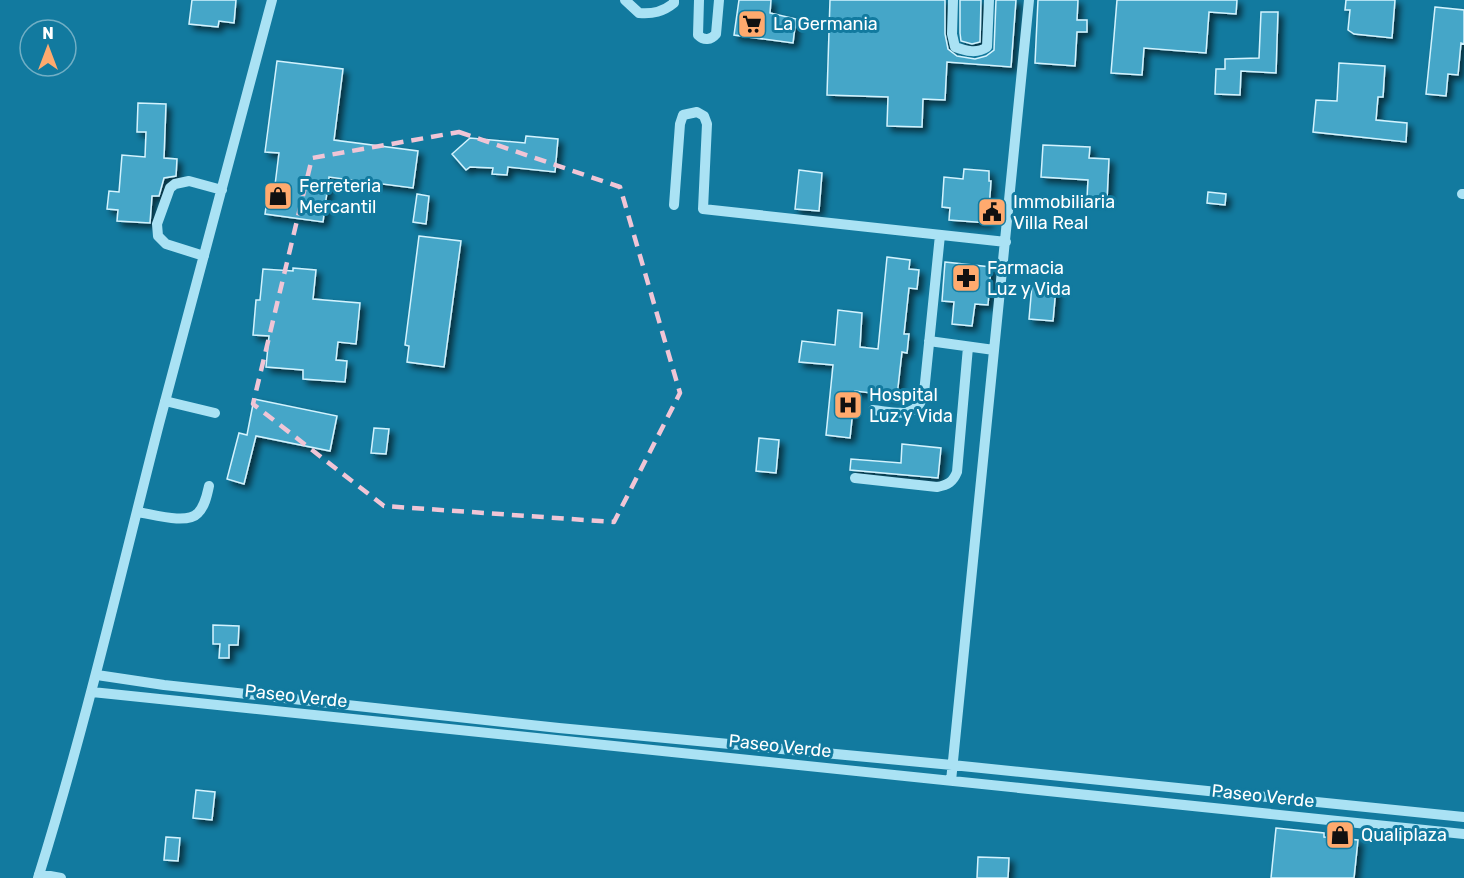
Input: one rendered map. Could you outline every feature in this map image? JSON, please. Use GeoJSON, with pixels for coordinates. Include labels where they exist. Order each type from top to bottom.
{"type":"FeatureCollection","features":[{"type":"Feature","properties":{"kind":"street"},"geometry":{"type":"LineString","coordinates":[[62,878],[38,876],[50,844],[92,692],[165,401],[272,0]]}},
{"type":"Feature","properties":{"kind":"street"},"geometry":{"type":"LineString","coordinates":[[625,0],[639,13],[650,14],[665,10],[674,3],[674,0]]}},
{"type":"Feature","properties":{"kind":"street"},"geometry":{"type":"LineString","coordinates":[[699,0],[699,34],[702,39],[712,38],[716,34],[719,0]]}},
{"type":"Feature","properties":{"kind":"street"},"geometry":{"type":"LineString","coordinates":[[953,0],[952,34],[955,47],[965,51],[981,51],[987,47],[989,0]]}},
{"type":"Feature","properties":{"kind":"street"},"geometry":{"type":"LineString","coordinates":[[951,781],[1029,0]]}},
{"type":"Feature","properties":{"kind":"street"},"geometry":{"type":"LineString","coordinates":[[674,205],[680,124],[683,115],[697,112],[704,116],[707,124],[703,208],[1006,242]]}},
{"type":"Feature","properties":{"kind":"street"},"geometry":{"type":"LineString","coordinates":[[204,256],[166,244],[158,236],[157,224],[170,188],[176,183],[189,181],[222,190]]}},
{"type":"Feature","properties":{"kind":"street"},"geometry":{"type":"LineString","coordinates":[[873,410],[905,413],[914,411],[921,405],[940,235]]}},
{"type":"Feature","properties":{"kind":"street"},"geometry":{"type":"LineString","coordinates":[[929,341],[994,350]]}},
{"type":"Feature","properties":{"kind":"street"},"geometry":{"type":"LineString","coordinates":[[855,478],[937,487],[954,479],[957,472],[968,347]]}},
{"type":"Feature","properties":{"kind":"street"},"geometry":{"type":"LineString","coordinates":[[165,401],[215,413]]}},
{"type":"Feature","properties":{"kind":"street"},"geometry":{"type":"LineString","coordinates":[[137,512],[190,519],[203,505],[209,486]]}},
{"type":"Feature","properties":{"kind":"street","name":"Paseo Verde"},"geometry":{"type":"LineString","coordinates":[[96,675],[951,781],[1464,834]]}},
{"type":"Feature","properties":{"kind":"street","name":"Paseo Verde"},"geometry":{"type":"LineString","coordinates":[[92,692],[952,765],[1464,817]]}},
{"type":"Feature","properties":{"kind":"street"},"geometry":{"type":"LineString","coordinates":[[1253,812],[1255,796]]}},
{"type":"Feature","properties":{"kind":"highlighted area"},"geometry":{"type":"Polygon","coordinates":[[[459,132],[620,187],[680,393],[614,522],[384,506],[253,404],[312,158],[459,132]]]}},
{"type":"Feature","properties":{"kind":"building"},"geometry":{"type":"Polygon","coordinates":[[[192,0],[236,0],[234,23],[219,21],[218,27],[189,24],[192,0]]]}},
{"type":"Feature","properties":{"kind":"building","name":"La Germania"},"geometry":{"type":"Polygon","coordinates":[[[739,0],[771,0],[770,13],[796,19],[793,43],[734,35],[739,0]]]}},
{"type":"Feature","properties":{"kind":"building"},"geometry":{"type":"Polygon","coordinates":[[[830,0],[945,0],[945,34],[948,49],[957,56],[975,59],[986,56],[994,50],[996,0],[1016,0],[1011,67],[947,62],[945,100],[923,99],[922,127],[887,126],[888,97],[827,95],[830,0]]]}},
{"type":"Feature","properties":{"kind":"building"},"geometry":{"type":"Polygon","coordinates":[[[960,0],[981,0],[980,42],[972,44],[961,41],[960,0]]]}},
{"type":"Feature","properties":{"kind":"building"},"geometry":{"type":"Polygon","coordinates":[[[1038,0],[1078,0],[1077,20],[1087,20],[1087,32],[1077,32],[1075,66],[1035,63],[1038,0]]]}},
{"type":"Feature","properties":{"kind":"building"},"geometry":{"type":"Polygon","coordinates":[[[1117,0],[1237,0],[1236,14],[1209,12],[1206,53],[1144,48],[1142,75],[1111,73],[1117,0]]]}},
{"type":"Feature","properties":{"kind":"building"},"geometry":{"type":"Polygon","coordinates":[[[1346,0],[1395,0],[1392,38],[1354,34],[1348,30],[1350,10],[1345,10],[1346,0]]]}},
{"type":"Feature","properties":{"kind":"building"},"geometry":{"type":"Polygon","coordinates":[[[1435,7],[1464,10],[1464,44],[1461,43],[1458,75],[1448,74],[1446,96],[1426,94],[1435,7]]]}},
{"type":"Feature","properties":{"kind":"building"},"geometry":{"type":"Polygon","coordinates":[[[1261,12],[1278,12],[1276,73],[1241,71],[1240,95],[1215,94],[1216,69],[1225,69],[1225,59],[1259,58],[1261,12]]]}},
{"type":"Feature","properties":{"kind":"building"},"geometry":{"type":"Polygon","coordinates":[[[277,61],[343,69],[334,140],[418,151],[413,188],[329,177],[323,222],[265,214],[267,200],[273,201],[279,153],[265,152],[277,61]]]}},
{"type":"Feature","properties":{"kind":"building"},"geometry":{"type":"Polygon","coordinates":[[[1339,63],[1385,66],[1383,97],[1378,97],[1376,120],[1407,123],[1406,142],[1313,132],[1316,100],[1337,101],[1339,63]]]}},
{"type":"Feature","properties":{"kind":"building"},"geometry":{"type":"Polygon","coordinates":[[[138,103],[166,104],[164,158],[177,159],[176,176],[164,178],[159,196],[152,196],[150,223],[117,221],[118,210],[107,209],[109,191],[119,192],[122,155],[145,157],[146,132],[137,132],[138,103]]]}},
{"type":"Feature","properties":{"kind":"building"},"geometry":{"type":"Polygon","coordinates":[[[526,136],[558,139],[555,172],[508,167],[507,175],[492,174],[493,168],[470,167],[466,170],[452,154],[470,138],[525,143],[526,136]]]}},
{"type":"Feature","properties":{"kind":"building"},"geometry":{"type":"Polygon","coordinates":[[[1043,145],[1090,147],[1089,158],[1109,159],[1107,200],[1087,198],[1088,180],[1041,177],[1043,145]]]}},
{"type":"Feature","properties":{"kind":"building"},"geometry":{"type":"Polygon","coordinates":[[[964,169],[989,171],[989,181],[991,181],[988,223],[949,220],[950,208],[942,207],[944,177],[963,179],[964,169]]]}},
{"type":"Feature","properties":{"kind":"building"},"geometry":{"type":"Polygon","coordinates":[[[799,170],[822,173],[819,211],[795,209],[799,170]]]}},
{"type":"Feature","properties":{"kind":"building"},"geometry":{"type":"Polygon","coordinates":[[[1208,192],[1226,194],[1225,205],[1207,203],[1208,192]]]}},
{"type":"Feature","properties":{"kind":"building"},"geometry":{"type":"Polygon","coordinates":[[[417,194],[429,196],[426,224],[413,222],[417,194]]]}},
{"type":"Feature","properties":{"kind":"building"},"geometry":{"type":"Polygon","coordinates":[[[419,236],[461,241],[444,367],[407,362],[409,346],[405,345],[419,236]]]}},
{"type":"Feature","properties":{"kind":"building"},"geometry":{"type":"Polygon","coordinates":[[[887,257],[910,260],[909,269],[919,270],[917,289],[909,288],[904,334],[909,334],[907,353],[902,352],[897,396],[855,391],[850,438],[826,435],[833,365],[799,362],[802,341],[835,345],[838,310],[862,313],[860,347],[878,349],[887,257]]]}},
{"type":"Feature","properties":{"kind":"building"},"geometry":{"type":"Polygon","coordinates":[[[945,262],[991,267],[988,305],[975,304],[972,326],[952,324],[954,302],[942,301],[945,262]]]}},
{"type":"Feature","properties":{"kind":"building"},"geometry":{"type":"Polygon","coordinates":[[[293,268],[316,270],[313,299],[360,303],[356,344],[338,342],[336,360],[347,361],[345,382],[303,379],[303,370],[266,367],[269,336],[253,335],[256,300],[260,300],[263,269],[293,271],[293,268]]]}},
{"type":"Feature","properties":{"kind":"building"},"geometry":{"type":"Polygon","coordinates":[[[1032,285],[1056,288],[1053,321],[1029,319],[1032,285]]]}},
{"type":"Feature","properties":{"kind":"building"},"geometry":{"type":"Polygon","coordinates":[[[254,399],[337,416],[330,451],[256,436],[244,484],[227,479],[239,433],[247,435],[254,399]]]}},
{"type":"Feature","properties":{"kind":"building"},"geometry":{"type":"Polygon","coordinates":[[[374,428],[389,429],[386,454],[371,453],[374,428]]]}},
{"type":"Feature","properties":{"kind":"building"},"geometry":{"type":"Polygon","coordinates":[[[759,438],[779,440],[776,473],[756,471],[759,438]]]}},
{"type":"Feature","properties":{"kind":"building"},"geometry":{"type":"Polygon","coordinates":[[[902,444],[941,448],[938,478],[850,470],[851,459],[901,463],[902,444]]]}},
{"type":"Feature","properties":{"kind":"building"},"geometry":{"type":"Polygon","coordinates":[[[213,625],[239,626],[238,645],[229,645],[229,658],[219,658],[220,644],[213,644],[213,625]]]}},
{"type":"Feature","properties":{"kind":"building"},"geometry":{"type":"Polygon","coordinates":[[[196,790],[215,792],[212,820],[193,818],[196,790]]]}},
{"type":"Feature","properties":{"kind":"building"},"geometry":{"type":"Polygon","coordinates":[[[1276,828],[1324,833],[1324,837],[1358,840],[1354,878],[1271,878],[1276,828]]]}},
{"type":"Feature","properties":{"kind":"building"},"geometry":{"type":"Polygon","coordinates":[[[166,837],[180,838],[178,861],[164,860],[166,837]]]}},
{"type":"Feature","properties":{"kind":"building"},"geometry":{"type":"Polygon","coordinates":[[[978,857],[1009,858],[1008,878],[977,878],[978,857]]]}},
{"type":"Feature","properties":{"kind":"place","name":"La Germania"},"geometry":{"type":"Point","coordinates":[752,24]}},
{"type":"Feature","properties":{"kind":"place","name":"Ferreteria Mercantil"},"geometry":{"type":"Point","coordinates":[278,196]}},
{"type":"Feature","properties":{"kind":"place","name":"Immobiliaria Villa Real"},"geometry":{"type":"Point","coordinates":[992,212]}},
{"type":"Feature","properties":{"kind":"place","name":"Farmacia Luz y Vida"},"geometry":{"type":"Point","coordinates":[966,278]}},
{"type":"Feature","properties":{"kind":"place","name":"Hospital Luz y Vida"},"geometry":{"type":"Point","coordinates":[848,405]}},
{"type":"Feature","properties":{"kind":"place","name":"Qualiplaza"},"geometry":{"type":"Point","coordinates":[1340,835]}}]}
